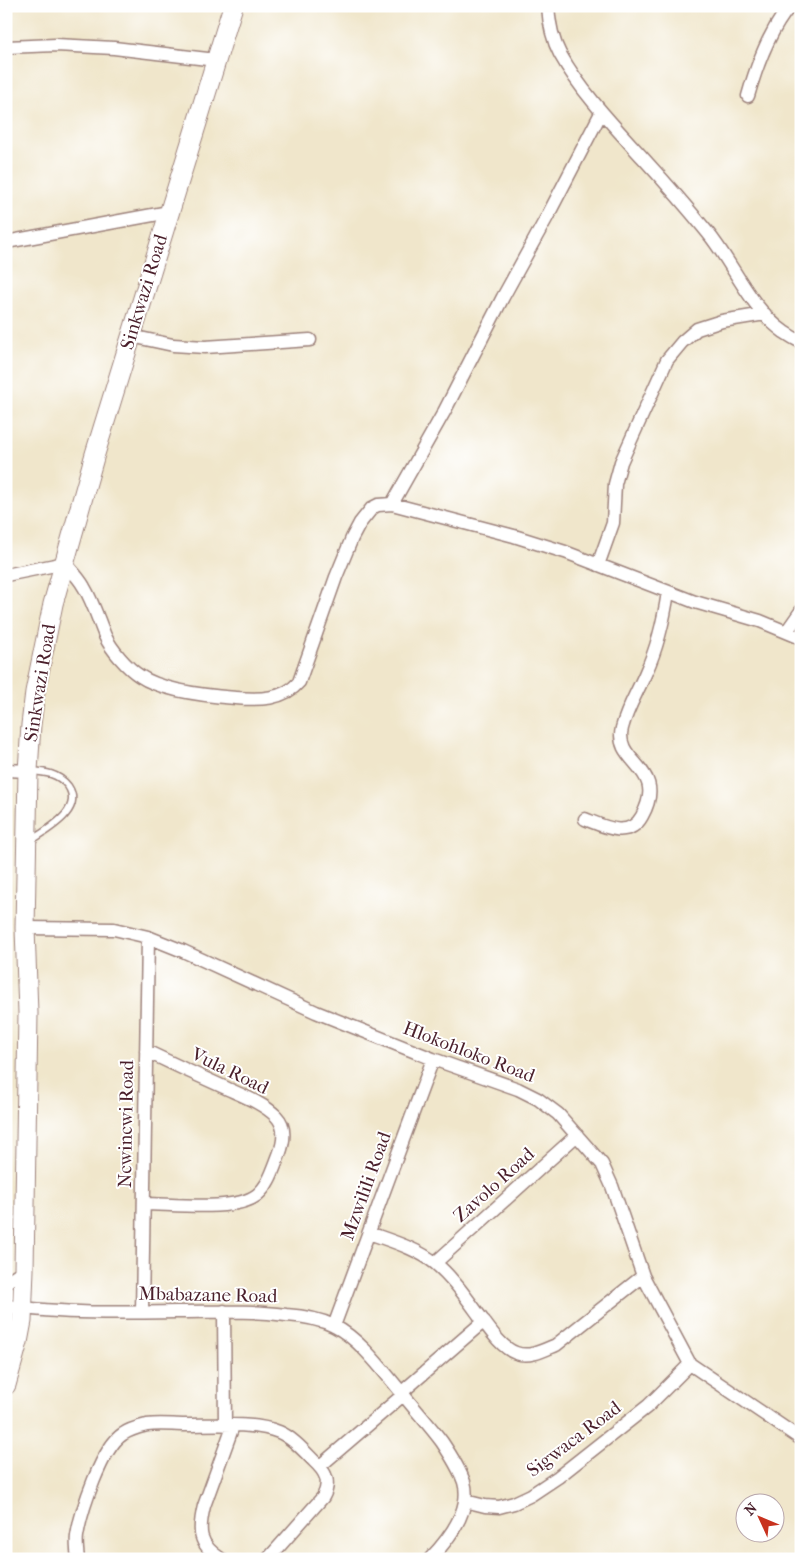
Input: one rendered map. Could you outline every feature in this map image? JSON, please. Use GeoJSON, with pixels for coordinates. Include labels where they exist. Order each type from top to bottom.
{"type":"FeatureCollection","features":[{"type":"Feature","properties":{"kind":"street","name":"Sinkwazi Road"},"geometry":{"type":"LineString","coordinates":[[6,1385],[10,1351],[19,1335],[14,1307],[24,1270],[28,1013],[25,928],[28,771],[35,692],[51,613],[95,454],[233,6]]}},
{"type":"Feature","properties":{"kind":"street"},"geometry":{"type":"LineString","coordinates":[[548,6],[552,36],[559,52],[601,113],[645,160],[709,235],[765,314],[783,332],[801,342]]}},
{"type":"Feature","properties":{"kind":"street"},"geometry":{"type":"LineString","coordinates":[[748,96],[762,53],[773,31],[790,6]]}},
{"type":"Feature","properties":{"kind":"street"},"geometry":{"type":"LineString","coordinates":[[6,47],[56,45],[114,48],[216,60]]}},
{"type":"Feature","properties":{"kind":"street"},"geometry":{"type":"LineString","coordinates":[[392,504],[444,412],[503,296],[601,113]]}},
{"type":"Feature","properties":{"kind":"street"},"geometry":{"type":"LineString","coordinates":[[6,242],[169,212]]}},
{"type":"Feature","properties":{"kind":"street"},"geometry":{"type":"LineString","coordinates":[[598,565],[612,523],[615,484],[621,462],[667,360],[682,342],[697,329],[722,320],[765,314]]}},
{"type":"Feature","properties":{"kind":"street"},"geometry":{"type":"LineString","coordinates":[[131,336],[173,346],[205,347],[310,340]]}},
{"type":"Feature","properties":{"kind":"street"},"geometry":{"type":"LineString","coordinates":[[6,574],[65,563],[84,586],[110,644],[119,657],[140,676],[165,686],[208,696],[252,700],[287,693],[299,682],[336,576],[352,538],[360,523],[372,508],[378,504],[392,504],[514,536],[564,552],[695,602],[760,621],[801,638]]}},
{"type":"Feature","properties":{"kind":"street"},"geometry":{"type":"LineString","coordinates":[[584,818],[611,828],[624,830],[634,826],[640,820],[647,807],[650,785],[644,774],[626,752],[621,741],[621,730],[659,637],[668,592]]}},
{"type":"Feature","properties":{"kind":"street"},"geometry":{"type":"LineString","coordinates":[[787,632],[801,611]]}},
{"type":"Feature","properties":{"kind":"street"},"geometry":{"type":"LineString","coordinates":[[6,770],[28,771]]}},
{"type":"Feature","properties":{"kind":"street","name":"Hlokohloko Road"},"geometry":{"type":"LineString","coordinates":[[25,928],[114,929],[148,937],[316,1012],[433,1059],[518,1089],[538,1099],[558,1114],[593,1153],[606,1173],[643,1276],[690,1364],[801,1439]]}},
{"type":"Feature","properties":{"kind":"street","name":"Ncwincwi Road"},"geometry":{"type":"LineString","coordinates":[[142,1312],[148,937]]}},
{"type":"Feature","properties":{"kind":"street","name":"Vula Road"},"geometry":{"type":"LineString","coordinates":[[144,1204],[214,1205],[236,1204],[246,1201],[256,1195],[270,1178],[282,1146],[284,1134],[282,1125],[277,1117],[256,1102],[146,1051]]}},
{"type":"Feature","properties":{"kind":"street","name":"Mzwilili Road"},"geometry":{"type":"LineString","coordinates":[[334,1326],[433,1059]]}},
{"type":"Feature","properties":{"kind":"street","name":"Zavolo Road"},"geometry":{"type":"LineString","coordinates":[[435,1263],[577,1135]]}},
{"type":"Feature","properties":{"kind":"street"},"geometry":{"type":"LineString","coordinates":[[369,1233],[418,1252],[435,1263],[460,1289],[495,1336],[514,1352],[529,1354],[541,1352],[556,1345],[643,1276]]}},
{"type":"Feature","properties":{"kind":"street"},"geometry":{"type":"LineString","coordinates":[[6,1282],[24,1270]]}},
{"type":"Feature","properties":{"kind":"street","name":"Mbabazane Road"},"geometry":{"type":"LineString","coordinates":[[14,1307],[75,1313],[250,1311],[296,1316],[334,1326],[363,1348],[438,1437],[449,1453],[464,1482],[465,1501]]}},
{"type":"Feature","properties":{"kind":"street"},"geometry":{"type":"LineString","coordinates":[[221,1559],[207,1548],[202,1540],[200,1519],[229,1425],[224,1311]]}},
{"type":"Feature","properties":{"kind":"street"},"geometry":{"type":"LineString","coordinates":[[320,1466],[484,1321]]}},
{"type":"Feature","properties":{"kind":"street","name":"Sigwaca Road"},"geometry":{"type":"LineString","coordinates":[[465,1501],[499,1507],[514,1503],[531,1495],[558,1477],[648,1406],[690,1364]]}},
{"type":"Feature","properties":{"kind":"street"},"geometry":{"type":"LineString","coordinates":[[78,1559],[77,1537],[84,1507],[104,1457],[113,1442],[122,1434],[134,1428],[150,1425],[247,1425],[279,1432],[290,1438],[320,1466],[328,1484],[326,1491],[313,1509],[268,1559]]}},
{"type":"Feature","properties":{"kind":"street"},"geometry":{"type":"LineString","coordinates":[[430,1559],[440,1549],[455,1528],[465,1501]]}},
{"type":"Feature","properties":{"kind":"lane"},"geometry":{"type":"LineString","coordinates":[[28,771],[51,773],[62,779],[73,797],[73,804],[55,824],[28,842]]}}]}
